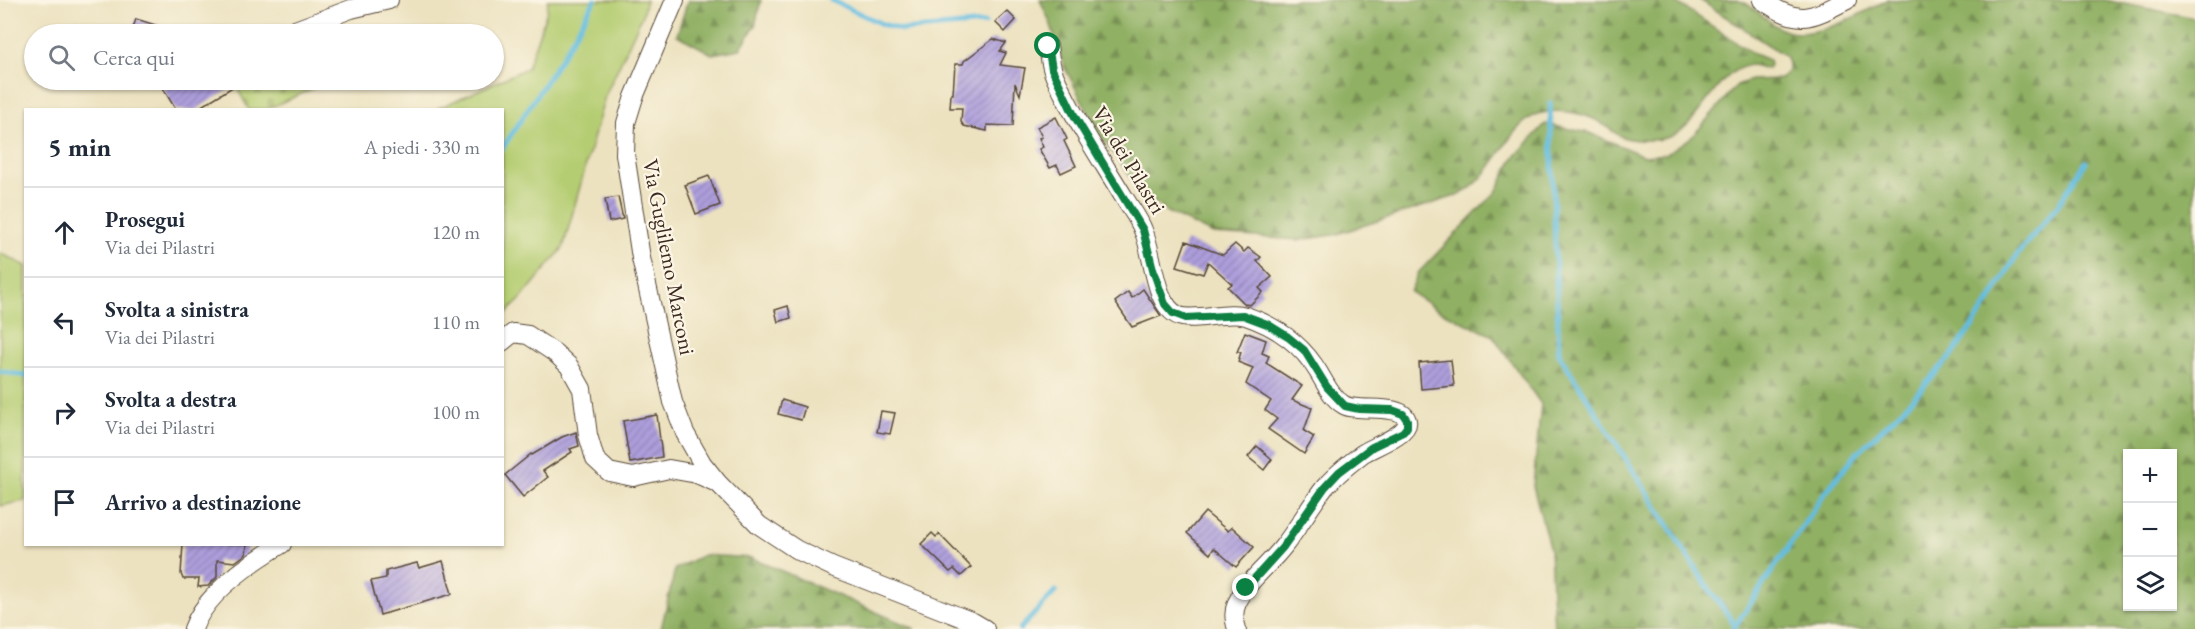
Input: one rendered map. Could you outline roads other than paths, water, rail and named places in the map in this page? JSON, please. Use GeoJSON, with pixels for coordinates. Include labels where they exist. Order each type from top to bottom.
{"type":"FeatureCollection","features":[{"type":"Feature","properties":{"kind":"street"},"geometry":{"type":"LineString","coordinates":[[311,24],[351,9],[389,0]]}},
{"type":"Feature","properties":{"kind":"street","name":"Via Guglilemo Marconi"},"geometry":{"type":"LineString","coordinates":[[675,0],[634,98],[626,123],[625,154],[641,258],[673,402],[685,433],[702,463],[718,483],[759,525],[806,554],[833,567],[974,622],[985,629]]}},
{"type":"Feature","properties":{"kind":"street"},"geometry":{"type":"LineString","coordinates":[[1762,0],[1784,15],[1806,18],[1847,0]]}},
{"type":"Feature","properties":{"kind":"street","name":"Via dei Pilastri"},"geometry":{"type":"LineString","coordinates":[[1048,46],[1052,69],[1075,117],[1143,230],[1165,304],[1173,313],[1186,318],[1243,315],[1267,324],[1304,350],[1327,387],[1345,406],[1359,409],[1392,410],[1403,414],[1407,420],[1407,427],[1403,432],[1372,447],[1339,472],[1325,487],[1283,547],[1246,588],[1233,614],[1237,629]]}},
{"type":"Feature","properties":{"kind":"street"},"geometry":{"type":"LineString","coordinates":[[504,340],[513,333],[528,335],[555,353],[569,366],[582,389],[588,435],[595,459],[609,471],[633,477],[669,469],[698,474],[718,483]]}},
{"type":"Feature","properties":{"kind":"street"},"geometry":{"type":"LineString","coordinates":[[193,629],[208,601],[260,557],[279,546]]}},
{"type":"Feature","properties":{"kind":"waterway"},"geometry":{"type":"LineString","coordinates":[[504,146],[561,58],[595,0]]}},
{"type":"Feature","properties":{"kind":"waterway"},"geometry":{"type":"LineString","coordinates":[[831,0],[882,24],[902,30],[985,23]]}},
{"type":"Feature","properties":{"kind":"waterway"},"geometry":{"type":"LineString","coordinates":[[1550,103],[1559,354],[1705,583],[1735,625]]}},
{"type":"Feature","properties":{"kind":"waterway"},"geometry":{"type":"LineString","coordinates":[[1733,629],[1825,493],[1855,455],[1904,408],[1953,354],[1991,299],[2017,255],[2058,205],[2086,162]]}},
{"type":"Feature","properties":{"kind":"waterway"},"geometry":{"type":"LineString","coordinates":[[0,371],[24,376]]}},
{"type":"Feature","properties":{"kind":"waterway"},"geometry":{"type":"LineString","coordinates":[[1020,629],[1056,591]]}}]}
